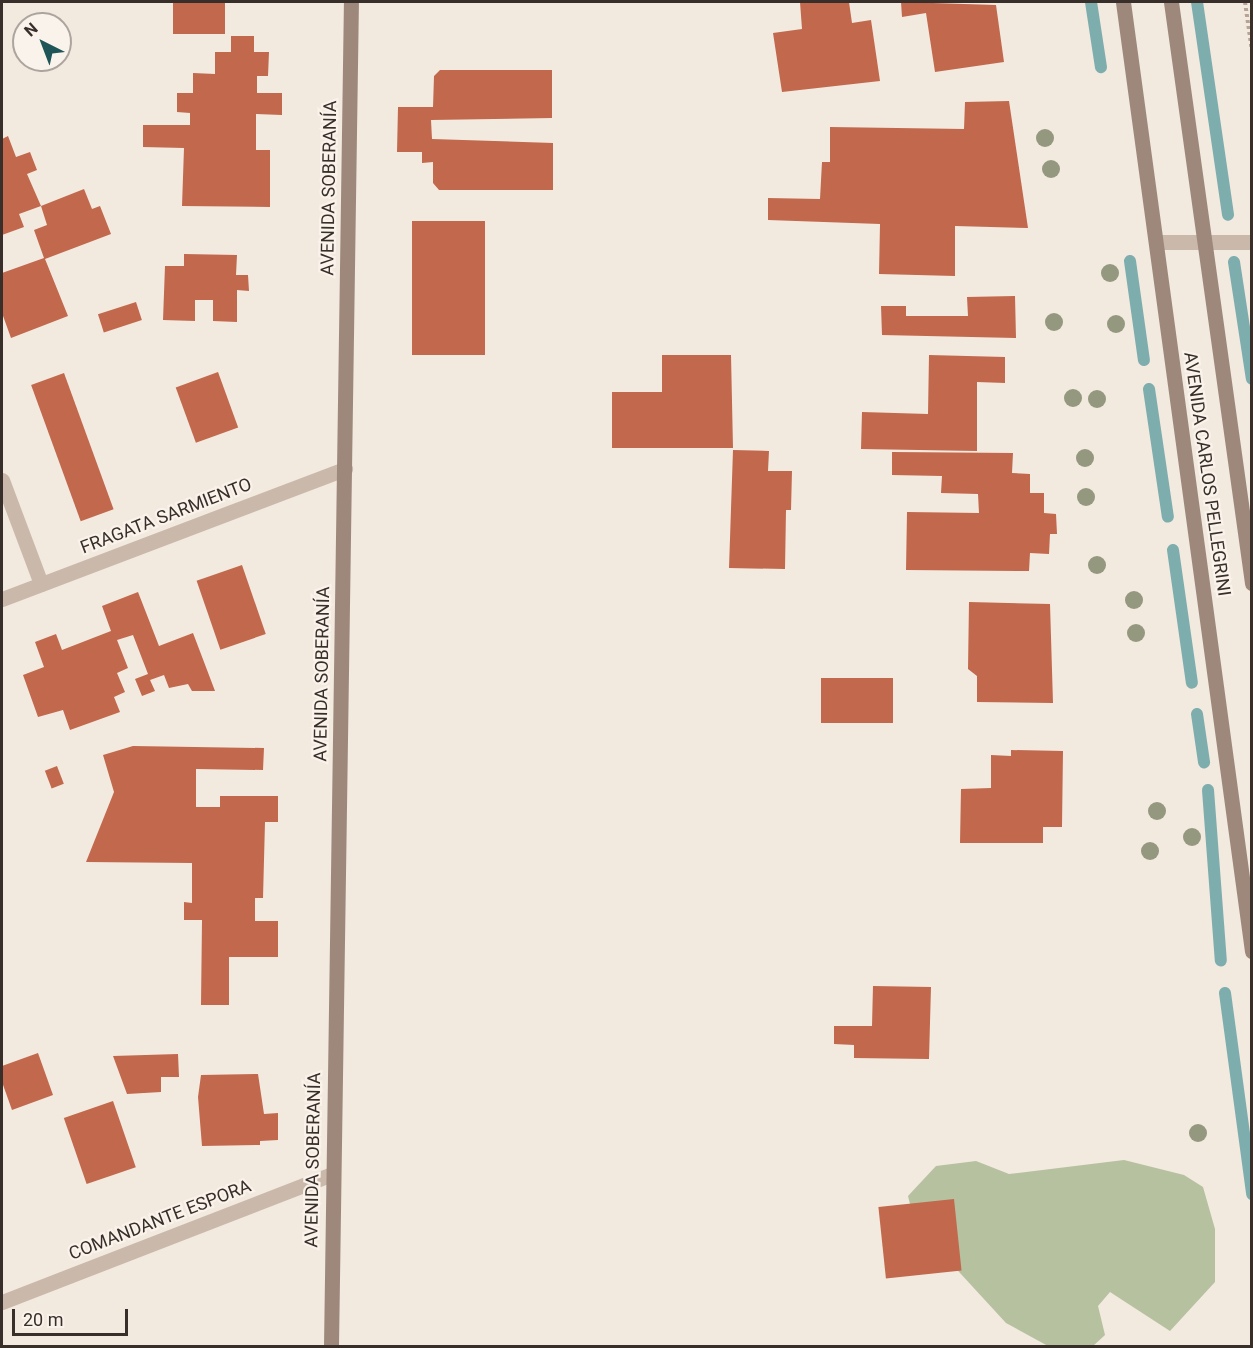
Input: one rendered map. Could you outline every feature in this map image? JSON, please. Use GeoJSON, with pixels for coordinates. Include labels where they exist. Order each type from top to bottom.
{"type":"FeatureCollection","features":[{"type":"Feature","properties":{"kind":"main road","name":"AVENIDA SOBERANÍA"},"geometry":{"type":"LineString","coordinates":[[332,1347],[332,1174],[351,2]]}},
{"type":"Feature","properties":{"kind":"main road","name":"AVENIDA CARLOS PELLEGRINI"},"geometry":{"type":"LineString","coordinates":[[1123,2],[1251,951]]}},
{"type":"Feature","properties":{"kind":"main road","name":"AVENIDA CARLOS PELLEGRINI"},"geometry":{"type":"LineString","coordinates":[[1171,2],[1251,583]]}},
{"type":"Feature","properties":{"kind":"street"},"geometry":{"type":"LineString","coordinates":[[1157,242],[1251,242]]}},
{"type":"Feature","properties":{"kind":"street","name":"FRAGATA SARMIENTO"},"geometry":{"type":"LineString","coordinates":[[2,600],[345,468]]}},
{"type":"Feature","properties":{"kind":"street"},"geometry":{"type":"LineString","coordinates":[[2,480],[41,584]]}},
{"type":"Feature","properties":{"kind":"street","name":"COMANDANTE ESPORA"},"geometry":{"type":"LineString","coordinates":[[2,1302],[332,1174]]}},
{"type":"Feature","properties":{"kind":"path"},"geometry":{"type":"LineString","coordinates":[[1245,2],[1251,51]]}},
{"type":"Feature","properties":{"kind":"green space"},"geometry":{"type":"Polygon","coordinates":[[[1124,1160],[1184,1175],[1203,1187],[1215,1229],[1215,1282],[1170,1331],[1110,1292],[1098,1306],[1105,1335],[1093,1346],[1048,1346],[1006,1323],[915,1224],[908,1196],[936,1166],[976,1161],[1009,1174],[1124,1160]]]}},
{"type":"Feature","properties":{"kind":"building"},"geometry":{"type":"Polygon","coordinates":[[[173,2],[225,2],[225,34],[173,34],[173,2]]]}},
{"type":"Feature","properties":{"kind":"building"},"geometry":{"type":"Polygon","coordinates":[[[800,2],[849,2],[852,23],[871,20],[880,81],[782,92],[773,33],[802,29],[800,2]]]}},
{"type":"Feature","properties":{"kind":"building"},"geometry":{"type":"Polygon","coordinates":[[[901,2],[996,5],[1004,62],[935,72],[926,13],[902,17],[901,2]]]}},
{"type":"Feature","properties":{"kind":"building"},"geometry":{"type":"Polygon","coordinates":[[[231,36],[254,36],[254,52],[269,52],[268,76],[257,76],[257,93],[282,93],[282,115],[256,114],[256,150],[270,150],[270,207],[182,206],[184,148],[143,147],[143,125],[190,125],[190,113],[177,112],[177,93],[193,93],[193,73],[215,74],[215,52],[231,52],[231,36]]]}},
{"type":"Feature","properties":{"kind":"building"},"geometry":{"type":"Polygon","coordinates":[[[440,70],[552,70],[552,118],[431,120],[432,139],[553,143],[553,190],[439,190],[433,183],[433,162],[422,163],[422,152],[397,152],[398,107],[433,107],[434,76],[440,70]]]}},
{"type":"Feature","properties":{"kind":"building"},"geometry":{"type":"Polygon","coordinates":[[[1009,101],[1028,228],[955,226],[955,276],[879,274],[880,224],[768,220],[768,198],[820,199],[822,162],[830,162],[830,127],[964,129],[965,102],[1009,101]]]}},
{"type":"Feature","properties":{"kind":"building"},"geometry":{"type":"Polygon","coordinates":[[[8,136],[16,157],[30,152],[37,170],[27,174],[41,206],[19,214],[24,227],[2,235],[2,139],[8,136]]]}},
{"type":"Feature","properties":{"kind":"building"},"geometry":{"type":"Polygon","coordinates":[[[84,189],[92,209],[100,206],[111,234],[45,259],[68,316],[11,338],[2,313],[2,273],[44,258],[34,230],[47,225],[41,206],[84,189]]]}},
{"type":"Feature","properties":{"kind":"building"},"geometry":{"type":"Polygon","coordinates":[[[412,221],[485,221],[485,355],[412,355],[412,221]]]}},
{"type":"Feature","properties":{"kind":"building"},"geometry":{"type":"Polygon","coordinates":[[[184,254],[237,255],[236,275],[248,275],[249,291],[237,290],[237,322],[213,321],[213,300],[195,300],[195,321],[163,320],[165,266],[184,266],[184,254]]]}},
{"type":"Feature","properties":{"kind":"building"},"geometry":{"type":"Polygon","coordinates":[[[1015,296],[1016,338],[882,335],[881,306],[906,306],[906,316],[968,316],[967,297],[1015,296]]]}},
{"type":"Feature","properties":{"kind":"building"},"geometry":{"type":"Polygon","coordinates":[[[136,302],[142,320],[104,332],[98,314],[136,302]]]}},
{"type":"Feature","properties":{"kind":"building"},"geometry":{"type":"Polygon","coordinates":[[[662,355],[731,355],[733,448],[612,448],[612,392],[662,392],[662,355]]]}},
{"type":"Feature","properties":{"kind":"building"},"geometry":{"type":"Polygon","coordinates":[[[929,355],[1005,357],[1005,383],[977,382],[977,451],[861,449],[862,412],[928,414],[929,355]]]}},
{"type":"Feature","properties":{"kind":"building"},"geometry":{"type":"Polygon","coordinates":[[[218,372],[238,427],[196,443],[176,387],[218,372]]]}},
{"type":"Feature","properties":{"kind":"building"},"geometry":{"type":"Polygon","coordinates":[[[64,373],[114,509],[81,521],[31,385],[64,373]]]}},
{"type":"Feature","properties":{"kind":"building"},"geometry":{"type":"Polygon","coordinates":[[[733,450],[769,451],[768,471],[792,471],[791,510],[786,510],[785,569],[729,568],[733,450]]]}},
{"type":"Feature","properties":{"kind":"building"},"geometry":{"type":"Polygon","coordinates":[[[892,452],[1013,453],[1012,473],[1030,474],[1030,493],[1044,493],[1044,513],[1056,514],[1057,534],[1050,534],[1049,554],[1030,553],[1029,571],[906,570],[907,512],[979,513],[978,494],[941,493],[942,476],[892,475],[892,452]]]}},
{"type":"Feature","properties":{"kind":"building"},"geometry":{"type":"Polygon","coordinates":[[[242,565],[266,634],[220,650],[197,581],[242,565]]]}},
{"type":"Feature","properties":{"kind":"building"},"geometry":{"type":"Polygon","coordinates":[[[138,592],[159,646],[193,633],[215,691],[192,691],[188,684],[169,688],[164,675],[150,680],[155,691],[142,696],[135,679],[148,674],[133,635],[117,640],[128,668],[117,673],[125,692],[114,697],[120,712],[70,730],[63,710],[38,717],[23,675],[44,667],[35,642],[56,634],[62,650],[111,631],[102,606],[138,592]]]}},
{"type":"Feature","properties":{"kind":"building"},"geometry":{"type":"Polygon","coordinates":[[[969,602],[1050,604],[1053,703],[977,702],[977,676],[968,669],[969,602]]]}},
{"type":"Feature","properties":{"kind":"building"},"geometry":{"type":"Polygon","coordinates":[[[821,678],[893,678],[893,723],[821,723],[821,678]]]}},
{"type":"Feature","properties":{"kind":"building"},"geometry":{"type":"Polygon","coordinates":[[[133,746],[264,748],[263,770],[196,769],[196,807],[220,807],[220,796],[278,796],[278,822],[265,822],[263,898],[255,898],[255,921],[278,921],[278,957],[229,957],[229,1005],[201,1005],[202,920],[184,920],[184,902],[192,903],[192,863],[86,862],[114,792],[103,755],[133,746]]]}},
{"type":"Feature","properties":{"kind":"building"},"geometry":{"type":"Polygon","coordinates":[[[1011,750],[1063,751],[1062,827],[1043,827],[1043,843],[960,843],[961,789],[991,788],[991,755],[1011,756],[1011,750]]]}},
{"type":"Feature","properties":{"kind":"building"},"geometry":{"type":"Polygon","coordinates":[[[57,766],[64,784],[52,788],[45,771],[57,766]]]}},
{"type":"Feature","properties":{"kind":"building"},"geometry":{"type":"Polygon","coordinates":[[[873,986],[931,987],[929,1059],[854,1058],[854,1045],[834,1044],[834,1026],[872,1026],[873,986]]]}},
{"type":"Feature","properties":{"kind":"building"},"geometry":{"type":"Polygon","coordinates":[[[38,1053],[53,1095],[12,1110],[2,1082],[2,1066],[38,1053]]]}},
{"type":"Feature","properties":{"kind":"building"},"geometry":{"type":"Polygon","coordinates":[[[178,1054],[179,1077],[161,1077],[161,1092],[127,1094],[113,1056],[178,1054]]]}},
{"type":"Feature","properties":{"kind":"building"},"geometry":{"type":"Polygon","coordinates":[[[258,1074],[264,1114],[278,1113],[278,1140],[260,1141],[260,1145],[202,1146],[198,1097],[201,1075],[258,1074]]]}},
{"type":"Feature","properties":{"kind":"building"},"geometry":{"type":"Polygon","coordinates":[[[113,1101],[136,1167],[87,1184],[64,1118],[113,1101]]]}},
{"type":"Feature","properties":{"kind":"building"},"geometry":{"type":"Polygon","coordinates":[[[954,1199],[962,1271],[886,1279],[878,1207],[954,1199]]]}},
{"type":"Feature","properties":{"kind":"waterway"},"geometry":{"type":"LineString","coordinates":[[1091,2],[1101,67]]}},
{"type":"Feature","properties":{"kind":"waterway"},"geometry":{"type":"LineString","coordinates":[[1197,2],[1228,215]]}},
{"type":"Feature","properties":{"kind":"waterway"},"geometry":{"type":"LineString","coordinates":[[1130,261],[1144,360]]}},
{"type":"Feature","properties":{"kind":"waterway"},"geometry":{"type":"LineString","coordinates":[[1234,262],[1252,379]]}},
{"type":"Feature","properties":{"kind":"waterway"},"geometry":{"type":"LineString","coordinates":[[1149,389],[1168,517]]}},
{"type":"Feature","properties":{"kind":"waterway"},"geometry":{"type":"LineString","coordinates":[[1173,550],[1192,683]]}},
{"type":"Feature","properties":{"kind":"waterway"},"geometry":{"type":"LineString","coordinates":[[1197,714],[1204,762]]}},
{"type":"Feature","properties":{"kind":"waterway"},"geometry":{"type":"LineString","coordinates":[[1208,790],[1221,961]]}},
{"type":"Feature","properties":{"kind":"waterway"},"geometry":{"type":"LineString","coordinates":[[1225,993],[1252,1194]]}}]}
